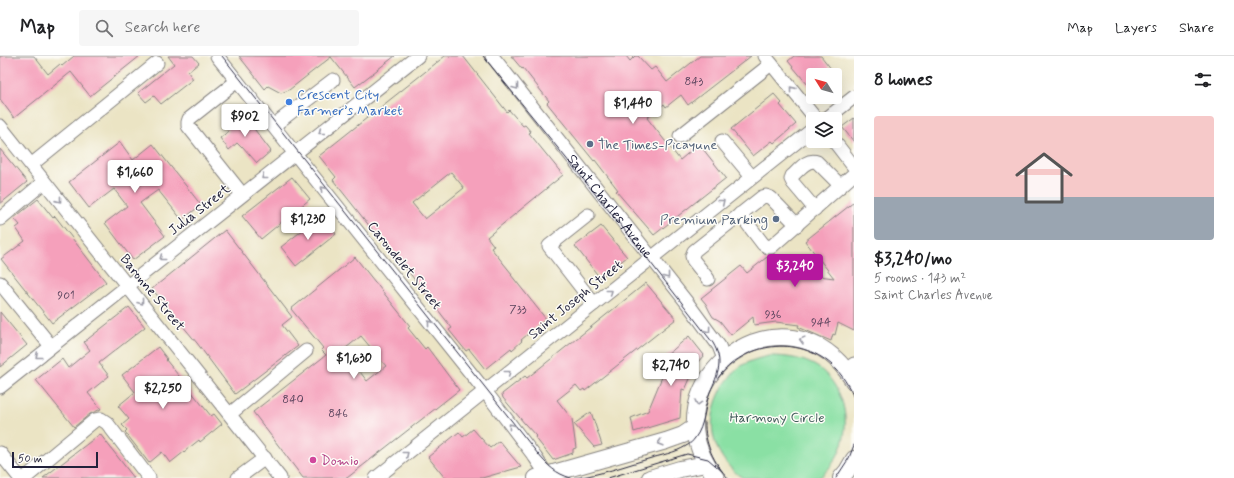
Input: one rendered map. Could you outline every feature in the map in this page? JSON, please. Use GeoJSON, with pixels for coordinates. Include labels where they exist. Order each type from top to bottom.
{"type":"FeatureCollection","features":[{"type":"Feature","properties":{"kind":"main road"},"geometry":{"type":"LineString","coordinates":[[716,478],[700,452],[695,427],[696,408],[702,390],[711,373],[724,359],[736,350],[750,343],[765,339],[788,338],[810,343],[824,350],[852,372]]}},
{"type":"Feature","properties":{"kind":"main road"},"geometry":{"type":"LineString","coordinates":[[544,477],[666,441],[683,435],[695,427]]}},
{"type":"Feature","properties":{"kind":"main road"},"geometry":{"type":"LineString","coordinates":[[660,477],[680,469],[706,464]]}},
{"type":"Feature","properties":{"kind":"street","name":"Carondelet Street"},"geometry":{"type":"LineString","coordinates":[[218,56],[485,391],[544,477]]}},
{"type":"Feature","properties":{"kind":"street","name":"Julia Street"},"geometry":{"type":"LineString","coordinates":[[0,387],[418,56]]}},
{"type":"Feature","properties":{"kind":"street","name":"Saint Charles Avenue"},"geometry":{"type":"LineString","coordinates":[[492,56],[688,304],[717,343],[724,359]]}},
{"type":"Feature","properties":{"kind":"street"},"geometry":{"type":"LineString","coordinates":[[680,136],[769,59],[811,112]]}},
{"type":"Feature","properties":{"kind":"street"},"geometry":{"type":"LineString","coordinates":[[31,165],[157,63]]}},
{"type":"Feature","properties":{"kind":"street"},"geometry":{"type":"LineString","coordinates":[[273,126],[333,80]]}},
{"type":"Feature","properties":{"kind":"street"},"geometry":{"type":"LineString","coordinates":[[238,81],[189,119],[188,126],[242,194]]}},
{"type":"Feature","properties":{"kind":"street"},"geometry":{"type":"LineString","coordinates":[[835,112],[854,97]]}},
{"type":"Feature","properties":{"kind":"street","name":"Baronne Street"},"geometry":{"type":"LineString","coordinates":[[0,126],[280,478]]}},
{"type":"Feature","properties":{"kind":"street","name":"Saint Joseph Street"},"geometry":{"type":"LineString","coordinates":[[376,478],[806,135]]}},
{"type":"Feature","properties":{"kind":"street"},"geometry":{"type":"LineString","coordinates":[[722,141],[752,178]]}},
{"type":"Feature","properties":{"kind":"street"},"geometry":{"type":"LineString","coordinates":[[839,148],[854,167]]}},
{"type":"Feature","properties":{"kind":"street"},"geometry":{"type":"LineString","coordinates":[[815,209],[792,183],[792,176],[809,161],[813,160],[817,162],[841,186]]}},
{"type":"Feature","properties":{"kind":"street"},"geometry":{"type":"LineString","coordinates":[[740,214],[763,244],[771,247],[854,174]]}},
{"type":"Feature","properties":{"kind":"street"},"geometry":{"type":"LineString","coordinates":[[0,219],[44,182]]}},
{"type":"Feature","properties":{"kind":"street"},"geometry":{"type":"LineString","coordinates":[[708,279],[693,260],[692,256],[694,252],[762,197],[766,196],[770,198],[797,225]]}},
{"type":"Feature","properties":{"kind":"street"},"geometry":{"type":"LineString","coordinates":[[588,215],[549,246],[594,304]]}},
{"type":"Feature","properties":{"kind":"street"},"geometry":{"type":"LineString","coordinates":[[0,283],[52,346]]}},
{"type":"Feature","properties":{"kind":"street"},"geometry":{"type":"LineString","coordinates":[[230,414],[306,350]]}},
{"type":"Feature","properties":{"kind":"street"},"geometry":{"type":"LineString","coordinates":[[25,478],[95,420],[101,419],[107,423],[149,478]]}},
{"type":"Feature","properties":{"kind":"street"},"geometry":{"type":"LineString","coordinates":[[0,453],[20,478]]}},
{"type":"Feature","properties":{"kind":"street"},"geometry":{"type":"LineString","coordinates":[[238,478],[265,458]]}},
{"type":"Feature","properties":{"kind":"green space","name":"Harmony Circle"},"geometry":{"type":"Polygon","coordinates":[[[769,356],[795,358],[819,368],[830,379],[839,393],[844,407],[844,438],[839,453],[819,478],[743,478],[732,470],[716,446],[712,424],[713,414],[715,404],[724,386],[729,378],[743,365],[752,360],[769,356]]]}},
{"type":"Feature","properties":{"kind":"building"},"geometry":{"type":"Polygon","coordinates":[[[0,56],[34,56],[48,74],[60,64],[62,66],[74,56],[140,56],[90,96],[71,72],[14,118],[0,99],[0,56]]]}},
{"type":"Feature","properties":{"kind":"building"},"geometry":{"type":"Polygon","coordinates":[[[168,56],[193,56],[199,63],[188,72],[193,79],[161,104],[154,96],[146,102],[138,93],[174,64],[168,56]]]}},
{"type":"Feature","properties":{"kind":"building"},"geometry":{"type":"Polygon","coordinates":[[[239,56],[395,56],[355,87],[331,57],[289,90],[281,93],[268,86],[265,89],[239,56]]]}},
{"type":"Feature","properties":{"kind":"building"},"geometry":{"type":"Polygon","coordinates":[[[445,56],[463,56],[507,112],[509,110],[523,126],[525,125],[531,132],[529,133],[563,175],[487,237],[494,246],[491,248],[546,319],[521,340],[522,341],[512,350],[511,348],[485,369],[469,349],[466,351],[449,330],[452,328],[377,231],[375,233],[333,180],[336,177],[319,156],[445,56]],[[451,172],[412,203],[425,219],[464,188],[451,172]]]}},
{"type":"Feature","properties":{"kind":"building"},"geometry":{"type":"Polygon","coordinates":[[[511,56],[626,56],[630,61],[635,56],[638,56],[651,70],[655,67],[667,82],[700,56],[751,56],[688,105],[681,95],[666,107],[664,104],[647,118],[680,160],[699,144],[726,178],[654,235],[616,191],[618,190],[595,160],[594,161],[547,103],[549,101],[523,68],[522,69],[511,56]]]}},
{"type":"Feature","properties":{"kind":"building"},"geometry":{"type":"Polygon","coordinates":[[[794,56],[821,56],[830,68],[806,68],[806,83],[788,61],[794,56]]]}},
{"type":"Feature","properties":{"kind":"building"},"geometry":{"type":"Polygon","coordinates":[[[774,94],[782,103],[780,105],[796,124],[774,143],[772,141],[753,156],[731,129],[774,94]]]}},
{"type":"Feature","properties":{"kind":"building"},"geometry":{"type":"Polygon","coordinates":[[[242,113],[271,151],[257,163],[242,146],[241,147],[237,143],[229,150],[220,138],[229,131],[225,127],[242,113]]]}},
{"type":"Feature","properties":{"kind":"building"},"geometry":{"type":"Polygon","coordinates":[[[854,118],[854,142],[842,127],[854,118]]]}},
{"type":"Feature","properties":{"kind":"building"},"geometry":{"type":"Polygon","coordinates":[[[120,142],[133,160],[153,144],[201,205],[182,220],[158,190],[140,203],[165,236],[133,260],[105,223],[127,206],[114,189],[89,208],[69,182],[120,142]]]}},
{"type":"Feature","properties":{"kind":"building"},"geometry":{"type":"Polygon","coordinates":[[[0,149],[27,182],[0,204],[0,149]]]}},
{"type":"Feature","properties":{"kind":"building"},"geometry":{"type":"Polygon","coordinates":[[[292,177],[310,199],[261,239],[242,216],[292,177]]]}},
{"type":"Feature","properties":{"kind":"building"},"geometry":{"type":"Polygon","coordinates":[[[38,199],[53,218],[55,216],[106,282],[52,323],[1,259],[25,241],[16,228],[20,225],[14,218],[38,199]]]}},
{"type":"Feature","properties":{"kind":"building"},"geometry":{"type":"Polygon","coordinates":[[[854,202],[854,331],[838,323],[835,335],[833,334],[831,341],[798,327],[799,325],[776,322],[754,325],[753,317],[731,335],[720,321],[713,317],[701,298],[741,266],[747,273],[767,257],[781,274],[787,269],[790,272],[834,278],[805,241],[854,202]]]}},
{"type":"Feature","properties":{"kind":"building"},"geometry":{"type":"Polygon","coordinates":[[[321,216],[336,234],[296,266],[281,247],[321,216]]]}},
{"type":"Feature","properties":{"kind":"building"},"geometry":{"type":"Polygon","coordinates":[[[601,226],[627,257],[600,278],[575,246],[601,226]]]}},
{"type":"Feature","properties":{"kind":"building"},"geometry":{"type":"Polygon","coordinates":[[[225,230],[292,317],[282,325],[298,346],[235,394],[197,343],[152,289],[225,230]]]}},
{"type":"Feature","properties":{"kind":"building"},"geometry":{"type":"Polygon","coordinates":[[[355,257],[410,326],[408,328],[425,349],[427,347],[459,390],[347,478],[303,478],[253,412],[326,355],[321,350],[323,348],[291,309],[355,257]],[[361,336],[341,352],[356,369],[357,368],[367,381],[386,366],[361,336]]]}},
{"type":"Feature","properties":{"kind":"building"},"geometry":{"type":"Polygon","coordinates":[[[646,283],[676,319],[585,391],[584,389],[581,391],[576,385],[557,400],[572,419],[576,448],[573,449],[573,453],[553,460],[535,437],[536,436],[503,398],[502,394],[525,376],[527,378],[646,283]]]}},
{"type":"Feature","properties":{"kind":"building"},"geometry":{"type":"Polygon","coordinates":[[[129,307],[145,327],[99,363],[109,376],[88,393],[101,409],[90,414],[74,427],[36,380],[62,359],[68,368],[90,350],[84,342],[129,307]]]}},
{"type":"Feature","properties":{"kind":"building"},"geometry":{"type":"Polygon","coordinates":[[[0,312],[27,345],[0,367],[0,312]]]}},
{"type":"Feature","properties":{"kind":"building"},"geometry":{"type":"Polygon","coordinates":[[[689,336],[704,355],[697,363],[685,390],[682,389],[680,418],[634,432],[631,418],[648,411],[669,360],[666,356],[689,336]]]}},
{"type":"Feature","properties":{"kind":"building"},"geometry":{"type":"Polygon","coordinates":[[[158,347],[167,359],[166,360],[211,416],[214,414],[222,424],[200,442],[199,440],[170,463],[162,452],[149,463],[125,432],[127,430],[122,425],[129,419],[118,406],[135,392],[122,375],[158,347]]]}},
{"type":"Feature","properties":{"kind":"building"},"geometry":{"type":"Polygon","coordinates":[[[591,412],[602,445],[594,447],[574,424],[591,412]]]}},
{"type":"Feature","properties":{"kind":"building"},"geometry":{"type":"Polygon","coordinates":[[[473,429],[490,448],[499,441],[521,467],[482,478],[445,478],[428,457],[459,432],[463,437],[473,429]]]}},
{"type":"Feature","properties":{"kind":"building"},"geometry":{"type":"Polygon","coordinates":[[[100,434],[134,478],[43,478],[100,434]]]}},
{"type":"Feature","properties":{"kind":"tram line"},"geometry":{"type":"LineString","coordinates":[[222,56],[538,454],[552,469],[571,478]]}},
{"type":"Feature","properties":{"kind":"tram line"},"geometry":{"type":"LineString","coordinates":[[483,56],[640,249],[713,343],[718,356],[719,368],[708,398],[703,422],[701,428],[691,443],[668,454],[603,473],[575,478]]}},
{"type":"Feature","properties":{"kind":"tram line"},"geometry":{"type":"LineString","coordinates":[[718,378],[729,366],[742,357],[757,350],[788,346],[804,349],[818,355],[832,365],[845,380],[854,398]]}},
{"type":"Feature","properties":{"kind":"tram line"},"geometry":{"type":"LineString","coordinates":[[705,422],[708,445],[718,466],[728,478]]}},
{"type":"Feature","properties":{"kind":"tram line"},"geometry":{"type":"LineString","coordinates":[[836,478],[849,458],[854,445]]}},
{"type":"Feature","properties":{"kind":"tram line"},"geometry":{"type":"LineString","coordinates":[[608,478],[687,454],[708,459],[722,471]]}},
{"type":"Feature","properties":{"kind":"place","name":"Crescent City Farmer’s Market"},"geometry":{"type":"Point","coordinates":[289,102]}},
{"type":"Feature","properties":{"kind":"place","name":"The Times-Picayune"},"geometry":{"type":"Point","coordinates":[590,144]}},
{"type":"Feature","properties":{"kind":"place","name":"Premium Parking"},"geometry":{"type":"Point","coordinates":[776,219]}},
{"type":"Feature","properties":{"kind":"place","name":"Domio"},"geometry":{"type":"Point","coordinates":[313,460]}}]}
